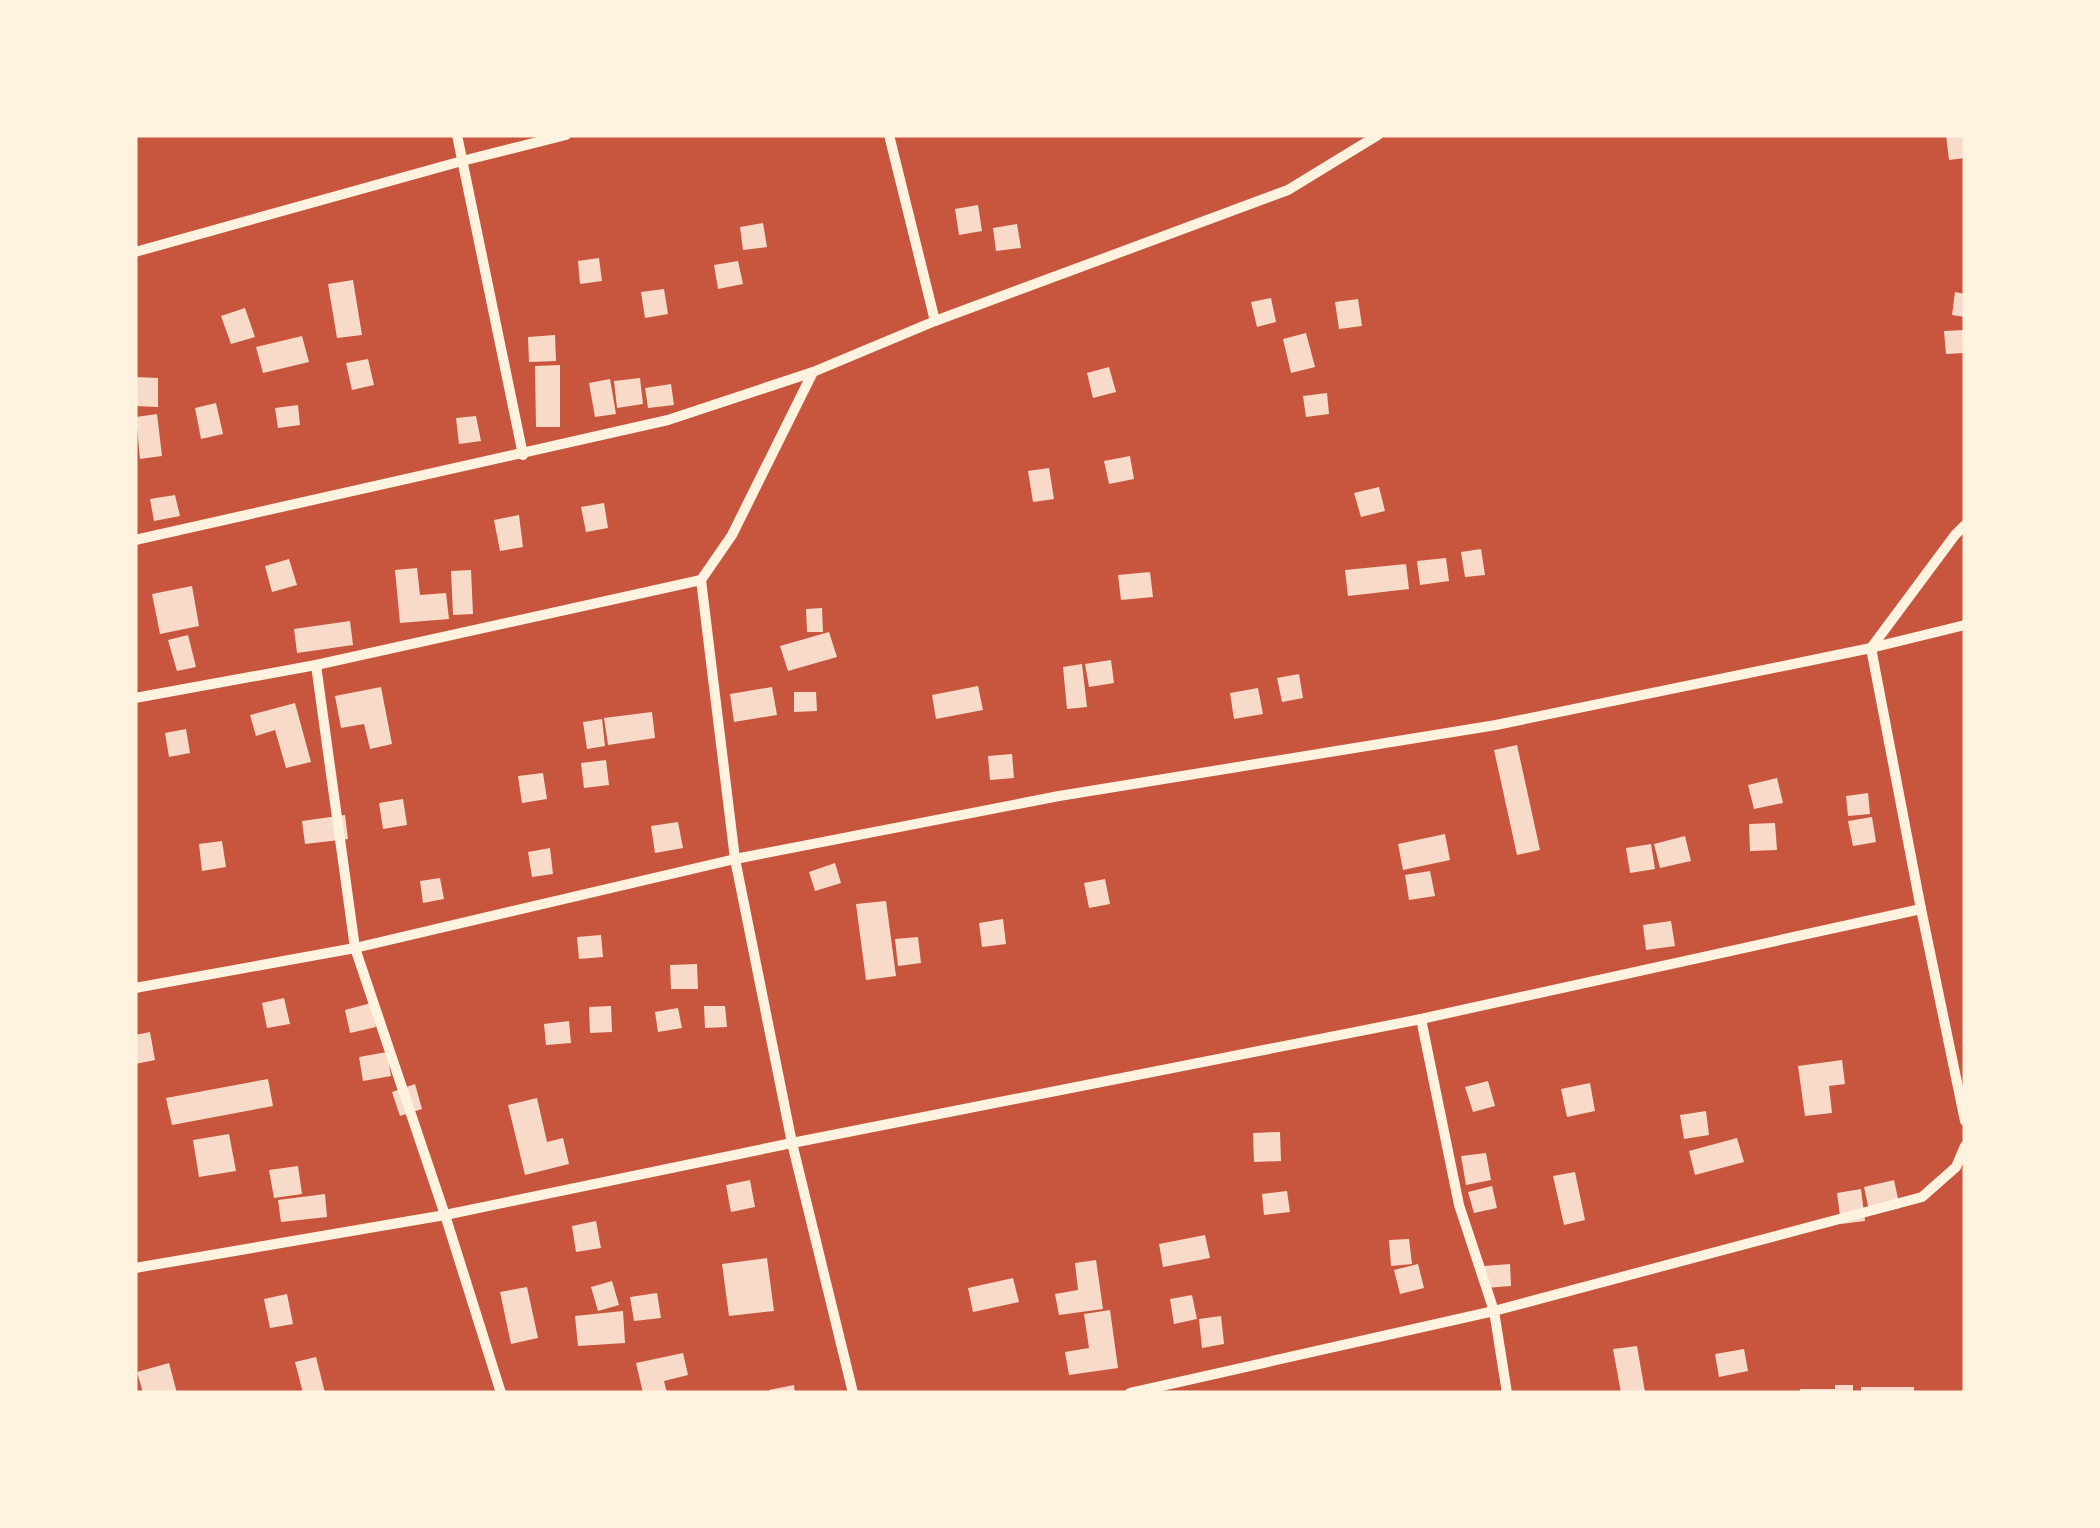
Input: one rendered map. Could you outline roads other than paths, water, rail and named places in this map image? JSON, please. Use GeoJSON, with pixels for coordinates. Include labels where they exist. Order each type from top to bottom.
{"type":"FeatureCollection","features":[{"type":"Feature","properties":{"kind":"street"},"geometry":{"type":"LineString","coordinates":[[457,135],[523,455]]}},
{"type":"Feature","properties":{"kind":"street"},"geometry":{"type":"LineString","coordinates":[[135,252],[566,135]]}},
{"type":"Feature","properties":{"kind":"street"},"geometry":{"type":"LineString","coordinates":[[889,135],[935,320]]}},
{"type":"Feature","properties":{"kind":"street"},"geometry":{"type":"LineString","coordinates":[[135,540],[668,420],[813,372],[935,320],[1288,190],[1378,135]]}},
{"type":"Feature","properties":{"kind":"street"},"geometry":{"type":"LineString","coordinates":[[813,372],[732,535],[701,580],[735,859],[792,1143],[853,1393]]}},
{"type":"Feature","properties":{"kind":"street"},"geometry":{"type":"LineString","coordinates":[[1965,526],[1871,648],[1965,1121]]}},
{"type":"Feature","properties":{"kind":"street"},"geometry":{"type":"LineString","coordinates":[[135,698],[316,665],[701,580]]}},
{"type":"Feature","properties":{"kind":"street"},"geometry":{"type":"LineString","coordinates":[[135,988],[355,948],[735,859],[1059,796],[1496,725],[1965,625]]}},
{"type":"Feature","properties":{"kind":"street"},"geometry":{"type":"LineString","coordinates":[[316,665],[355,948],[501,1393]]}},
{"type":"Feature","properties":{"kind":"street"},"geometry":{"type":"LineString","coordinates":[[135,1268],[445,1215],[1421,1019],[1921,909]]}},
{"type":"Feature","properties":{"kind":"street"},"geometry":{"type":"LineString","coordinates":[[1421,1019],[1459,1205],[1494,1312],[1508,1393]]}},
{"type":"Feature","properties":{"kind":"street"},"geometry":{"type":"LineString","coordinates":[[1130,1393],[1494,1312],[1922,1197],[1956,1168],[1965,1146]]}}]}
